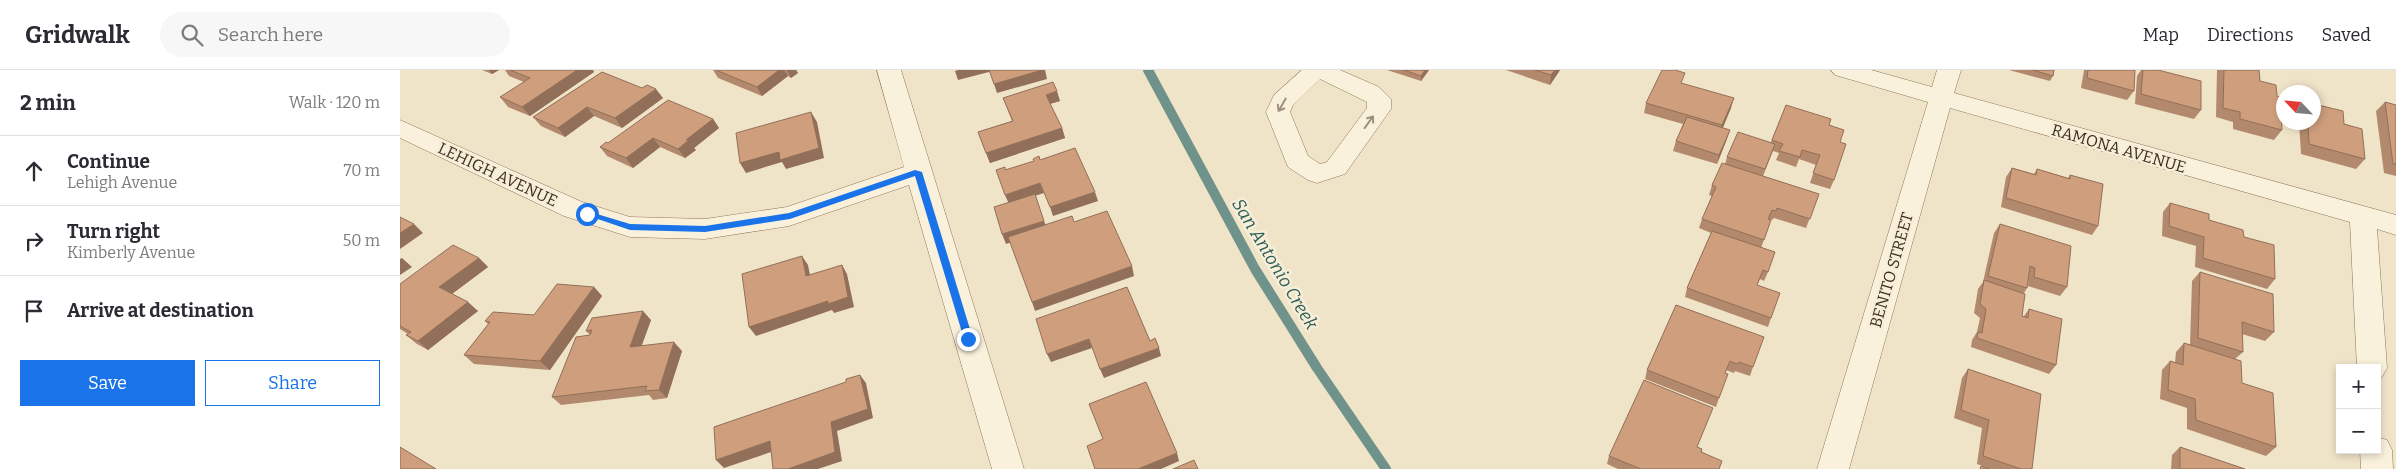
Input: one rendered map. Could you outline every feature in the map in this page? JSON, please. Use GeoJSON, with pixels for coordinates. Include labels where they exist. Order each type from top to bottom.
{"type":"FeatureCollection","features":[{"type":"Feature","properties":{"kind":"street"},"geometry":{"type":"LineString","coordinates":[[889,70],[1008,469]]}},
{"type":"Feature","properties":{"kind":"street"},"geometry":{"type":"LineString","coordinates":[[1316,70],[1282,102],[1278,112],[1297,161],[1317,174],[1336,168],[1379,109],[1379,99],[1371,93],[1319,70]]}},
{"type":"Feature","properties":{"kind":"street","name":"RAMONA AVENUE"},"geometry":{"type":"LineString","coordinates":[[1843,70],[2396,225]]}},
{"type":"Feature","properties":{"kind":"street","name":"BENITO STREET"},"geometry":{"type":"LineString","coordinates":[[1833,469],[1949,70]]}},
{"type":"Feature","properties":{"kind":"street","name":"LEHIGH AVENUE"},"geometry":{"type":"LineString","coordinates":[[400,128],[573,209],[630,227],[705,229],[790,216],[918,172]]}},
{"type":"Feature","properties":{"kind":"street"},"geometry":{"type":"LineString","coordinates":[[2363,216],[2372,364]]}},
{"type":"Feature","properties":{"kind":"street"},"geometry":{"type":"LineString","coordinates":[[2376,454],[2378,469]]}},
{"type":"Feature","properties":{"kind":"building"},"geometry":{"type":"Polygon","coordinates":[[[510,70],[577,70],[522,107],[500,97],[530,78],[510,70]]]}},
{"type":"Feature","properties":{"kind":"building"},"geometry":{"type":"Polygon","coordinates":[[[716,70],[779,70],[757,87],[716,70]]]}},
{"type":"Feature","properties":{"kind":"building"},"geometry":{"type":"Polygon","coordinates":[[[989,70],[1042,70],[994,84],[989,70]]]}},
{"type":"Feature","properties":{"kind":"building"},"geometry":{"type":"Polygon","coordinates":[[[1404,70],[1425,70],[1421,76],[1404,70]]]}},
{"type":"Feature","properties":{"kind":"building"},"geometry":{"type":"Polygon","coordinates":[[[1535,70],[1555,70],[1551,75],[1535,70]]]}},
{"type":"Feature","properties":{"kind":"building"},"geometry":{"type":"Polygon","coordinates":[[[1662,70],[1675,70],[1685,73],[1681,83],[1734,98],[1722,125],[1646,103],[1662,70]]]}},
{"type":"Feature","properties":{"kind":"building"},"geometry":{"type":"Polygon","coordinates":[[[2033,70],[2054,70],[2053,76],[2033,70]]]}},
{"type":"Feature","properties":{"kind":"building"},"geometry":{"type":"Polygon","coordinates":[[[2088,70],[2135,70],[2134,91],[2087,78],[2088,70]]]}},
{"type":"Feature","properties":{"kind":"building"},"geometry":{"type":"Polygon","coordinates":[[[2143,70],[2158,70],[2201,81],[2201,110],[2141,94],[2143,70]]]}},
{"type":"Feature","properties":{"kind":"building"},"geometry":{"type":"Polygon","coordinates":[[[2224,70],[2259,70],[2260,81],[2276,85],[2276,128],[2240,119],[2240,112],[2223,108],[2224,70]]]}},
{"type":"Feature","properties":{"kind":"building"},"geometry":{"type":"Polygon","coordinates":[[[602,72],[642,88],[647,85],[656,89],[615,118],[587,107],[558,128],[533,117],[602,72]]]}},
{"type":"Feature","properties":{"kind":"building"},"geometry":{"type":"Polygon","coordinates":[[[1053,82],[1057,91],[1046,95],[1062,128],[986,153],[978,132],[1013,121],[1003,98],[1053,82]]]}},
{"type":"Feature","properties":{"kind":"building"},"geometry":{"type":"Polygon","coordinates":[[[668,100],[713,119],[686,140],[689,140],[678,149],[653,138],[626,158],[600,147],[606,142],[608,143],[668,100]]]}},
{"type":"Feature","properties":{"kind":"building"},"geometry":{"type":"Polygon","coordinates":[[[2385,102],[2396,105],[2396,164],[2393,164],[2385,102]]]}},
{"type":"Feature","properties":{"kind":"building"},"geometry":{"type":"Polygon","coordinates":[[[1786,105],[1831,119],[1829,125],[1844,130],[1840,142],[1846,144],[1834,180],[1813,173],[1820,155],[1802,150],[1800,157],[1779,151],[1783,144],[1772,140],[1786,105]]]}},
{"type":"Feature","properties":{"kind":"building"},"geometry":{"type":"Polygon","coordinates":[[[2321,106],[2343,111],[2344,124],[2362,129],[2365,159],[2309,144],[2308,130],[2321,130],[2321,106]]]}},
{"type":"Feature","properties":{"kind":"building"},"geometry":{"type":"Polygon","coordinates":[[[811,112],[819,148],[780,160],[779,152],[740,163],[736,133],[811,112]]]}},
{"type":"Feature","properties":{"kind":"building"},"geometry":{"type":"Polygon","coordinates":[[[1687,117],[1730,130],[1719,155],[1676,141],[1687,117]]]}},
{"type":"Feature","properties":{"kind":"building"},"geometry":{"type":"Polygon","coordinates":[[[1738,132],[1775,144],[1765,169],[1727,157],[1738,132]]]}},
{"type":"Feature","properties":{"kind":"building"},"geometry":{"type":"Polygon","coordinates":[[[1075,148],[1095,192],[1050,207],[1040,183],[1005,195],[996,170],[1005,167],[1005,170],[1034,161],[1033,159],[1039,156],[1040,160],[1075,148]]]}},
{"type":"Feature","properties":{"kind":"building"},"geometry":{"type":"Polygon","coordinates":[[[1722,163],[1819,194],[1810,219],[1777,208],[1776,211],[1772,210],[1768,219],[1771,220],[1764,240],[1702,219],[1716,187],[1712,185],[1722,163]]]}},
{"type":"Feature","properties":{"kind":"building"},"geometry":{"type":"Polygon","coordinates":[[[2012,168],[2036,175],[2037,169],[2070,179],[2070,175],[2103,184],[2098,226],[2006,198],[2012,168]]]}},
{"type":"Feature","properties":{"kind":"building"},"geometry":{"type":"Polygon","coordinates":[[[1035,194],[1044,221],[1002,234],[994,207],[1035,194]]]}},
{"type":"Feature","properties":{"kind":"building"},"geometry":{"type":"Polygon","coordinates":[[[2170,203],[2209,214],[2209,220],[2243,230],[2244,237],[2274,245],[2275,279],[2203,258],[2204,237],[2169,226],[2170,203]]]}},
{"type":"Feature","properties":{"kind":"building"},"geometry":{"type":"Polygon","coordinates":[[[1107,211],[1132,266],[1032,302],[1008,237],[1072,216],[1074,222],[1107,211]]]}},
{"type":"Feature","properties":{"kind":"building"},"geometry":{"type":"Polygon","coordinates":[[[400,217],[414,224],[400,233],[400,217]]]}},
{"type":"Feature","properties":{"kind":"building"},"geometry":{"type":"Polygon","coordinates":[[[2000,224],[2071,246],[2067,287],[2034,277],[2035,268],[2030,266],[2027,288],[1988,276],[2000,224]]]}},
{"type":"Feature","properties":{"kind":"building"},"geometry":{"type":"Polygon","coordinates":[[[1712,231],[1775,252],[1768,272],[1763,270],[1757,285],[1780,293],[1771,318],[1687,288],[1712,231]]]}},
{"type":"Feature","properties":{"kind":"building"},"geometry":{"type":"Polygon","coordinates":[[[453,245],[479,258],[439,287],[468,302],[418,341],[406,335],[411,332],[400,326],[400,284],[453,245]]]}},
{"type":"Feature","properties":{"kind":"building"},"geometry":{"type":"Polygon","coordinates":[[[802,256],[806,276],[842,265],[848,297],[828,304],[828,301],[749,327],[742,274],[802,256]]]}},
{"type":"Feature","properties":{"kind":"building"},"geometry":{"type":"Polygon","coordinates":[[[2200,272],[2273,294],[2274,332],[2242,322],[2243,352],[2198,338],[2200,272]]]}},
{"type":"Feature","properties":{"kind":"building"},"geometry":{"type":"Polygon","coordinates":[[[1984,280],[2025,294],[2022,316],[2028,318],[2029,309],[2062,319],[2056,365],[1977,338],[1978,332],[1982,333],[1986,309],[1980,304],[1984,280]]]}},
{"type":"Feature","properties":{"kind":"building"},"geometry":{"type":"Polygon","coordinates":[[[557,284],[594,287],[540,361],[464,355],[490,322],[485,321],[493,312],[534,315],[557,284]]]}},
{"type":"Feature","properties":{"kind":"building"},"geometry":{"type":"Polygon","coordinates":[[[1127,287],[1150,341],[1155,338],[1159,348],[1100,369],[1089,339],[1047,354],[1036,319],[1127,287]]]}},
{"type":"Feature","properties":{"kind":"building"},"geometry":{"type":"Polygon","coordinates":[[[1676,305],[1764,337],[1753,367],[1730,361],[1725,373],[1728,374],[1719,398],[1647,370],[1676,305]]]}},
{"type":"Feature","properties":{"kind":"building"},"geometry":{"type":"Polygon","coordinates":[[[643,311],[630,347],[674,342],[659,390],[645,391],[647,386],[552,397],[576,337],[590,335],[592,330],[586,331],[592,318],[643,311]]]}},
{"type":"Feature","properties":{"kind":"building"},"geometry":{"type":"Polygon","coordinates":[[[2184,343],[2241,361],[2242,383],[2273,393],[2276,447],[2196,420],[2195,399],[2168,390],[2170,361],[2183,365],[2184,343]]]}},
{"type":"Feature","properties":{"kind":"building"},"geometry":{"type":"Polygon","coordinates":[[[1968,369],[2041,394],[2032,469],[2021,469],[1983,456],[1989,420],[1961,410],[1968,369]]]}},
{"type":"Feature","properties":{"kind":"building"},"geometry":{"type":"Polygon","coordinates":[[[860,375],[868,409],[831,422],[835,452],[788,469],[773,469],[770,441],[716,460],[714,427],[846,382],[846,379],[860,375]]]}},
{"type":"Feature","properties":{"kind":"building"},"geometry":{"type":"Polygon","coordinates":[[[1644,380],[1713,408],[1697,447],[1702,449],[1701,452],[1722,461],[1719,469],[1641,469],[1609,456],[1644,380]]]}},
{"type":"Feature","properties":{"kind":"building"},"geometry":{"type":"Polygon","coordinates":[[[1146,382],[1177,453],[1138,469],[1095,469],[1087,446],[1103,439],[1089,404],[1146,382]]]}},
{"type":"Feature","properties":{"kind":"building"},"geometry":{"type":"Polygon","coordinates":[[[400,447],[436,469],[400,469],[400,447]]]}},
{"type":"Feature","properties":{"kind":"building"},"geometry":{"type":"Polygon","coordinates":[[[2180,447],[2245,469],[2180,469],[2180,447]]]}},
{"type":"Feature","properties":{"kind":"building"},"geometry":{"type":"Polygon","coordinates":[[[1194,460],[1198,469],[1173,469],[1194,460]]]}},
{"type":"Feature","properties":{"kind":"waterway","name":"San Antonio Creek"},"geometry":{"type":"LineString","coordinates":[[1148,70],[1255,269],[1317,368],[1386,469]]}},
{"type":"Feature","properties":{"kind":"route"},"geometry":{"type":"LineString","coordinates":[[587,214],[630,227],[705,229],[790,216],[918,172],[968,339]]}}]}
